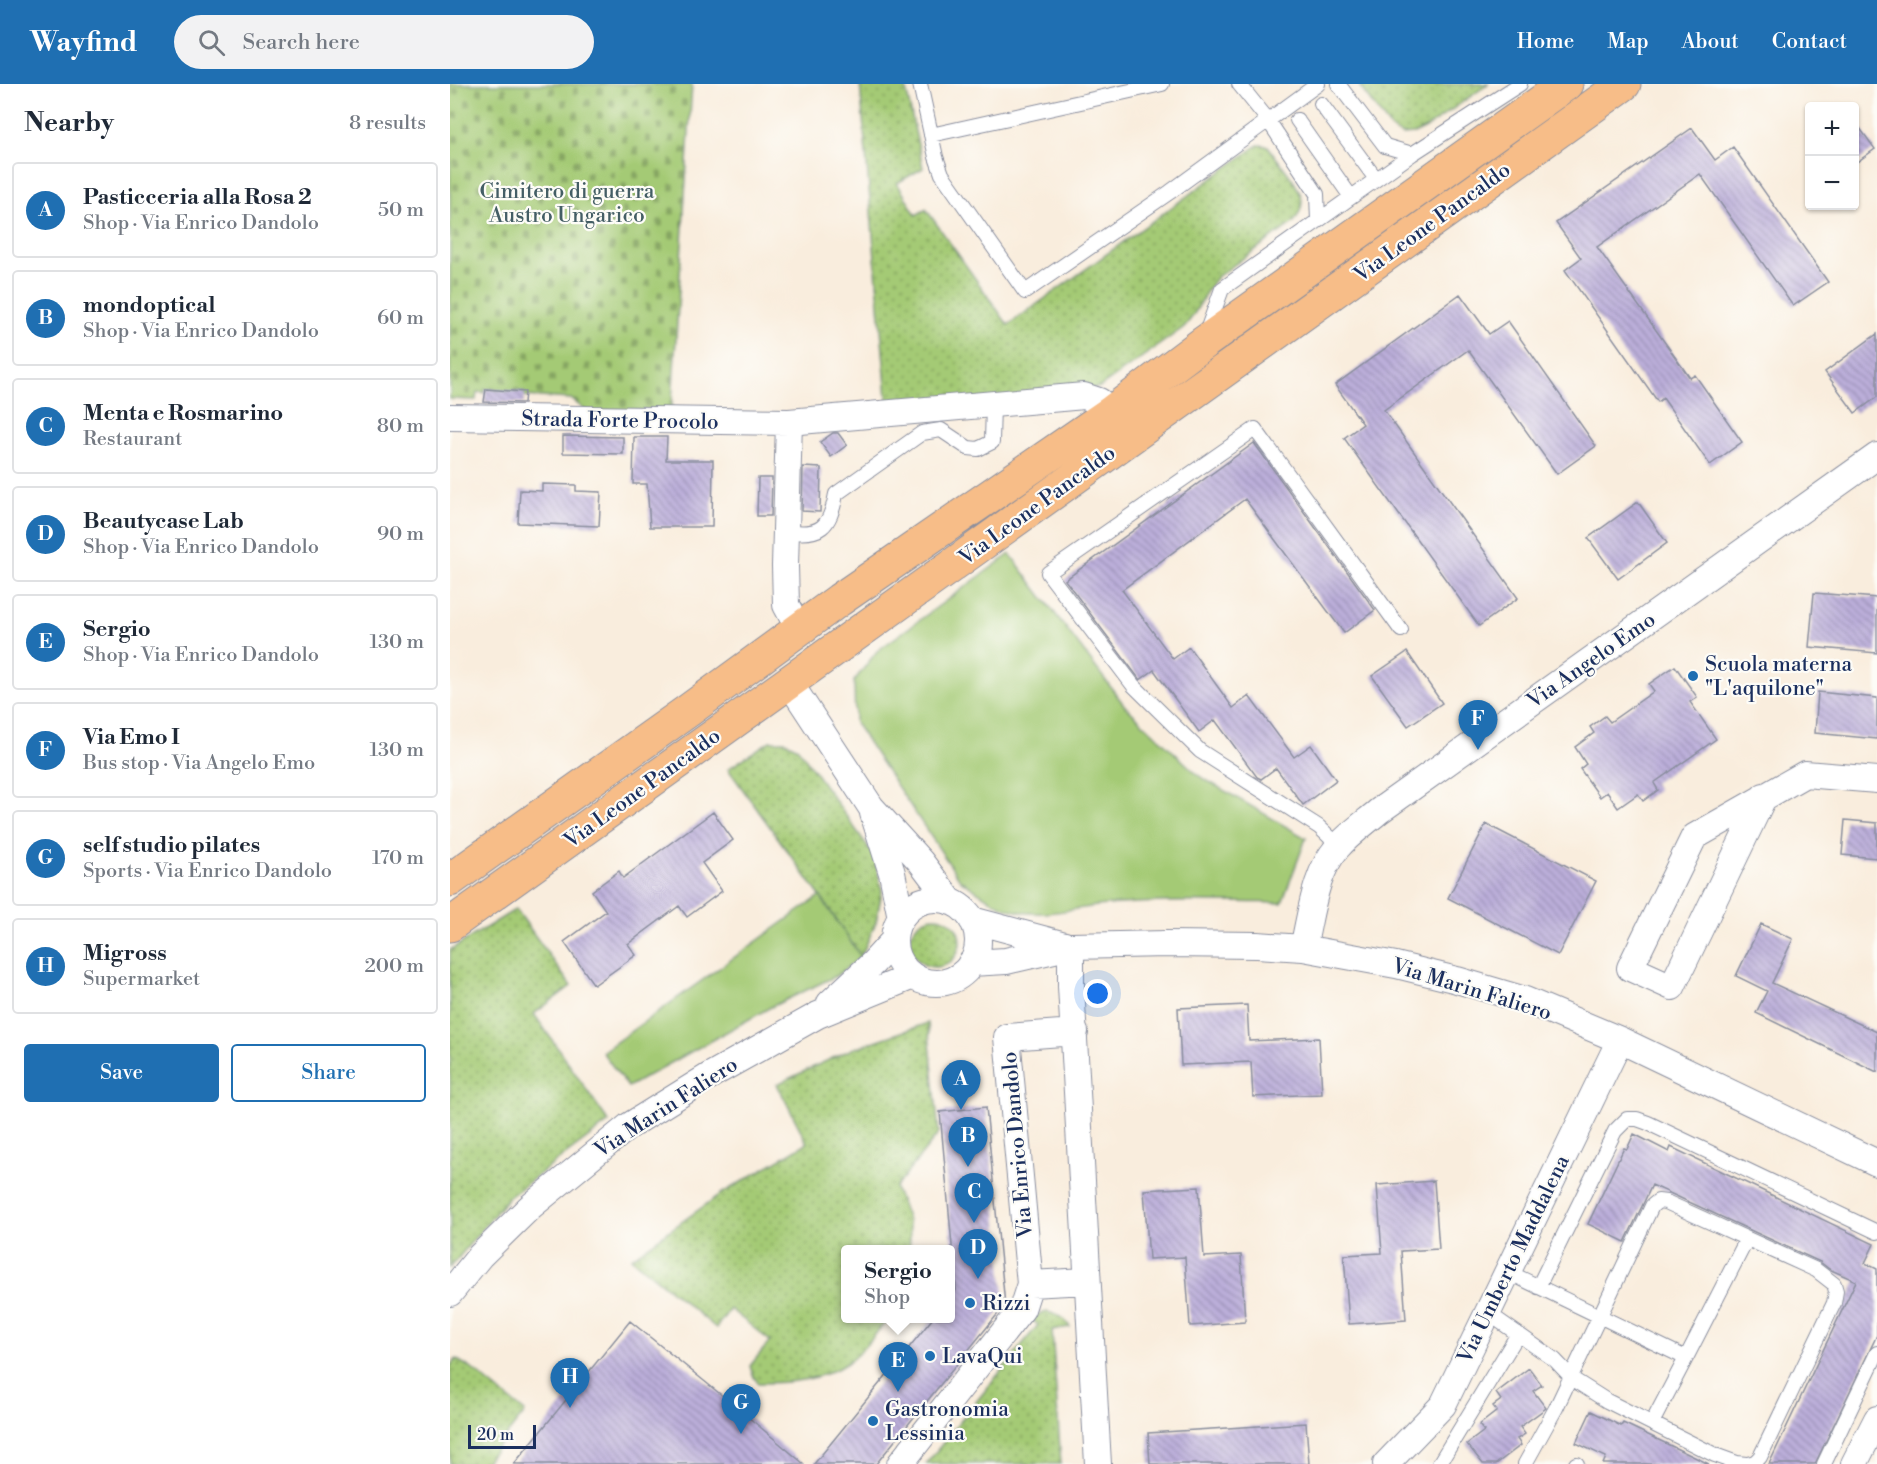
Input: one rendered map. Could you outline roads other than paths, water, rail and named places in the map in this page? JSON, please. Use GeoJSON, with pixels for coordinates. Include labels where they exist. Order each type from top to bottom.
{"type":"FeatureCollection","features":[{"type":"Feature","properties":{"kind":"main road","name":"Via Leone Pancaldo"},"geometry":{"type":"LineString","coordinates":[[450,880],[680,717],[839,600],[1113,411],[1202,344],[1566,84]]}},
{"type":"Feature","properties":{"kind":"main road","name":"Via Leone Pancaldo"},"geometry":{"type":"LineString","coordinates":[[450,925],[1624,84]]}},
{"type":"Feature","properties":{"kind":"main road"},"geometry":{"type":"LineString","coordinates":[[769,651],[789,682]]}},
{"type":"Feature","properties":{"kind":"street","name":"Strada Forte Procolo"},"geometry":{"type":"LineString","coordinates":[[450,417],[789,422],[1084,396],[1099,401],[1113,411]]}},
{"type":"Feature","properties":{"kind":"street"},"geometry":{"type":"LineString","coordinates":[[789,422],[786,605],[799,629]]}},
{"type":"Feature","properties":{"kind":"street","name":"Via Angelo Emo"},"geometry":{"type":"LineString","coordinates":[[1303,948],[1318,883],[1334,853],[1379,811],[1877,456]]}},
{"type":"Feature","properties":{"kind":"street","name":"Via Marin Faliero"},"geometry":{"type":"LineString","coordinates":[[789,682],[871,807],[921,862],[951,902]]}},
{"type":"Feature","properties":{"kind":"street"},"geometry":{"type":"LineString","coordinates":[[1764,796],[1672,987],[1630,968],[1694,837],[1764,796],[1805,774],[1877,780]]}},
{"type":"Feature","properties":{"kind":"street","name":"Via Marin Faliero"},"geometry":{"type":"LineString","coordinates":[[450,1293],[480,1256],[530,1207],[628,1126],[711,1074],[818,1015],[913,976],[901,965],[896,953],[897,929],[892,873],[871,807]]}},
{"type":"Feature","properties":{"kind":"street","name":"Via Marin Faliero"},"geometry":{"type":"LineString","coordinates":[[818,1015],[873,963],[909,909],[927,900],[939,899],[951,902],[960,907],[972,920],[1071,946]]}},
{"type":"Feature","properties":{"kind":"street"},"geometry":{"type":"LineString","coordinates":[[913,976],[932,982],[943,982],[959,975],[971,963],[976,951],[978,940],[972,920]]}},
{"type":"Feature","properties":{"kind":"street","name":"Via Marin Faliero"},"geometry":{"type":"LineString","coordinates":[[971,963],[1006,961],[1071,946],[1167,944],[1303,948],[1396,964],[1526,1000],[1620,1040],[1877,1163]]}},
{"type":"Feature","properties":{"kind":"street"},"geometry":{"type":"LineString","coordinates":[[1071,946],[1071,986],[1098,1464]]}},
{"type":"Feature","properties":{"kind":"street","name":"Via Enrico Dandolo"},"geometry":{"type":"LineString","coordinates":[[900,1464],[1022,1309],[1030,1284],[1007,1037],[1075,1032]]}},
{"type":"Feature","properties":{"kind":"street","name":"Via Umberto Maddalena"},"geometry":{"type":"LineString","coordinates":[[1386,1464],[1443,1404],[1620,1040]]}},
{"type":"Feature","properties":{"kind":"street"},"geometry":{"type":"LineString","coordinates":[[1030,1284],[1087,1281]]}},
{"type":"Feature","properties":{"kind":"street"},"geometry":{"type":"LineString","coordinates":[[1854,1464],[1877,1419]]}},
{"type":"Feature","properties":{"kind":"lane"},"geometry":{"type":"LineString","coordinates":[[920,84],[942,174],[1025,292],[1170,192],[1318,84]]}},
{"type":"Feature","properties":{"kind":"lane"},"geometry":{"type":"LineString","coordinates":[[931,135],[1162,84]]}},
{"type":"Feature","properties":{"kind":"lane"},"geometry":{"type":"LineString","coordinates":[[1239,84],[1268,120],[1317,194],[1318,221]]}},
{"type":"Feature","properties":{"kind":"lane"},"geometry":{"type":"LineString","coordinates":[[1338,84],[1385,146],[1412,154]]}},
{"type":"Feature","properties":{"kind":"lane"},"geometry":{"type":"LineString","coordinates":[[1202,344],[1222,289],[1412,154],[1520,84]]}},
{"type":"Feature","properties":{"kind":"lane"},"geometry":{"type":"LineString","coordinates":[[1321,104],[1376,179]]}},
{"type":"Feature","properties":{"kind":"lane"},"geometry":{"type":"LineString","coordinates":[[1297,120],[1351,197]]}},
{"type":"Feature","properties":{"kind":"lane"},"geometry":{"type":"LineString","coordinates":[[786,531],[805,534],[825,526],[832,516],[836,494],[922,433],[941,430],[968,448],[978,449],[992,442],[993,404]]}},
{"type":"Feature","properties":{"kind":"lane"},"geometry":{"type":"LineString","coordinates":[[1339,846],[1319,827],[1200,751],[1133,685],[1048,573],[1255,429],[1401,630]]}},
{"type":"Feature","properties":{"kind":"lane"},"geometry":{"type":"LineString","coordinates":[[1538,1287],[1615,1131],[1627,1119],[1637,1119],[1648,1123],[1877,1232]]}},
{"type":"Feature","properties":{"kind":"lane"},"geometry":{"type":"LineString","coordinates":[[1488,1313],[1555,1360],[1570,1376],[1607,1401],[1714,1455],[1747,1464],[1755,1462],[1760,1457],[1834,1303],[1836,1292],[1834,1284],[1816,1270],[1666,1202],[1658,1202],[1652,1206],[1570,1376],[1556,1408],[1525,1464]]}},
{"type":"Feature","properties":{"kind":"lane"},"geometry":{"type":"LineString","coordinates":[[1652,1424],[1747,1239]]}},
{"type":"Feature","properties":{"kind":"lane"},"geometry":{"type":"LineString","coordinates":[[1508,1272],[1686,1358]]}},
{"type":"Feature","properties":{"kind":"lane"},"geometry":{"type":"LineString","coordinates":[[1440,1464],[1518,1334]]}},
{"type":"Feature","properties":{"kind":"lane"},"geometry":{"type":"LineString","coordinates":[[1824,1464],[1877,1353]]}},
{"type":"Feature","properties":{"kind":"place","name":"Scuola materna \"L'aquilone\""},"geometry":{"type":"Point","coordinates":[1693,676]}},
{"type":"Feature","properties":{"kind":"place","name":"Via Emo I"},"geometry":{"type":"Point","coordinates":[1478,750]}},
{"type":"Feature","properties":{"kind":"place","name":"Pasticceria alla Rosa 2"},"geometry":{"type":"Point","coordinates":[961,1110]}},
{"type":"Feature","properties":{"kind":"place","name":"mondoptical"},"geometry":{"type":"Point","coordinates":[968,1167]}},
{"type":"Feature","properties":{"kind":"place","name":"Menta e Rosmarino"},"geometry":{"type":"Point","coordinates":[974,1223]}},
{"type":"Feature","properties":{"kind":"place","name":"Beautycase Lab"},"geometry":{"type":"Point","coordinates":[978,1279]}},
{"type":"Feature","properties":{"kind":"place","name":"Rizzi"},"geometry":{"type":"Point","coordinates":[970,1303]}},
{"type":"Feature","properties":{"kind":"place","name":"LavaQui"},"geometry":{"type":"Point","coordinates":[930,1356]}},
{"type":"Feature","properties":{"kind":"place","name":"Sergio"},"geometry":{"type":"Point","coordinates":[898,1392]}},
{"type":"Feature","properties":{"kind":"place","name":"Migross"},"geometry":{"type":"Point","coordinates":[570,1408]}},
{"type":"Feature","properties":{"kind":"place","name":"Gastronomia Lessinia"},"geometry":{"type":"Point","coordinates":[873,1421]}},
{"type":"Feature","properties":{"kind":"place","name":"self studio pilates"},"geometry":{"type":"Point","coordinates":[741,1434]}},
{"type":"Feature","properties":{"kind":"park label","name":"Cimitero di guerra Austro Ungarico"},"geometry":{"type":"Point","coordinates":[567,203]}}]}
